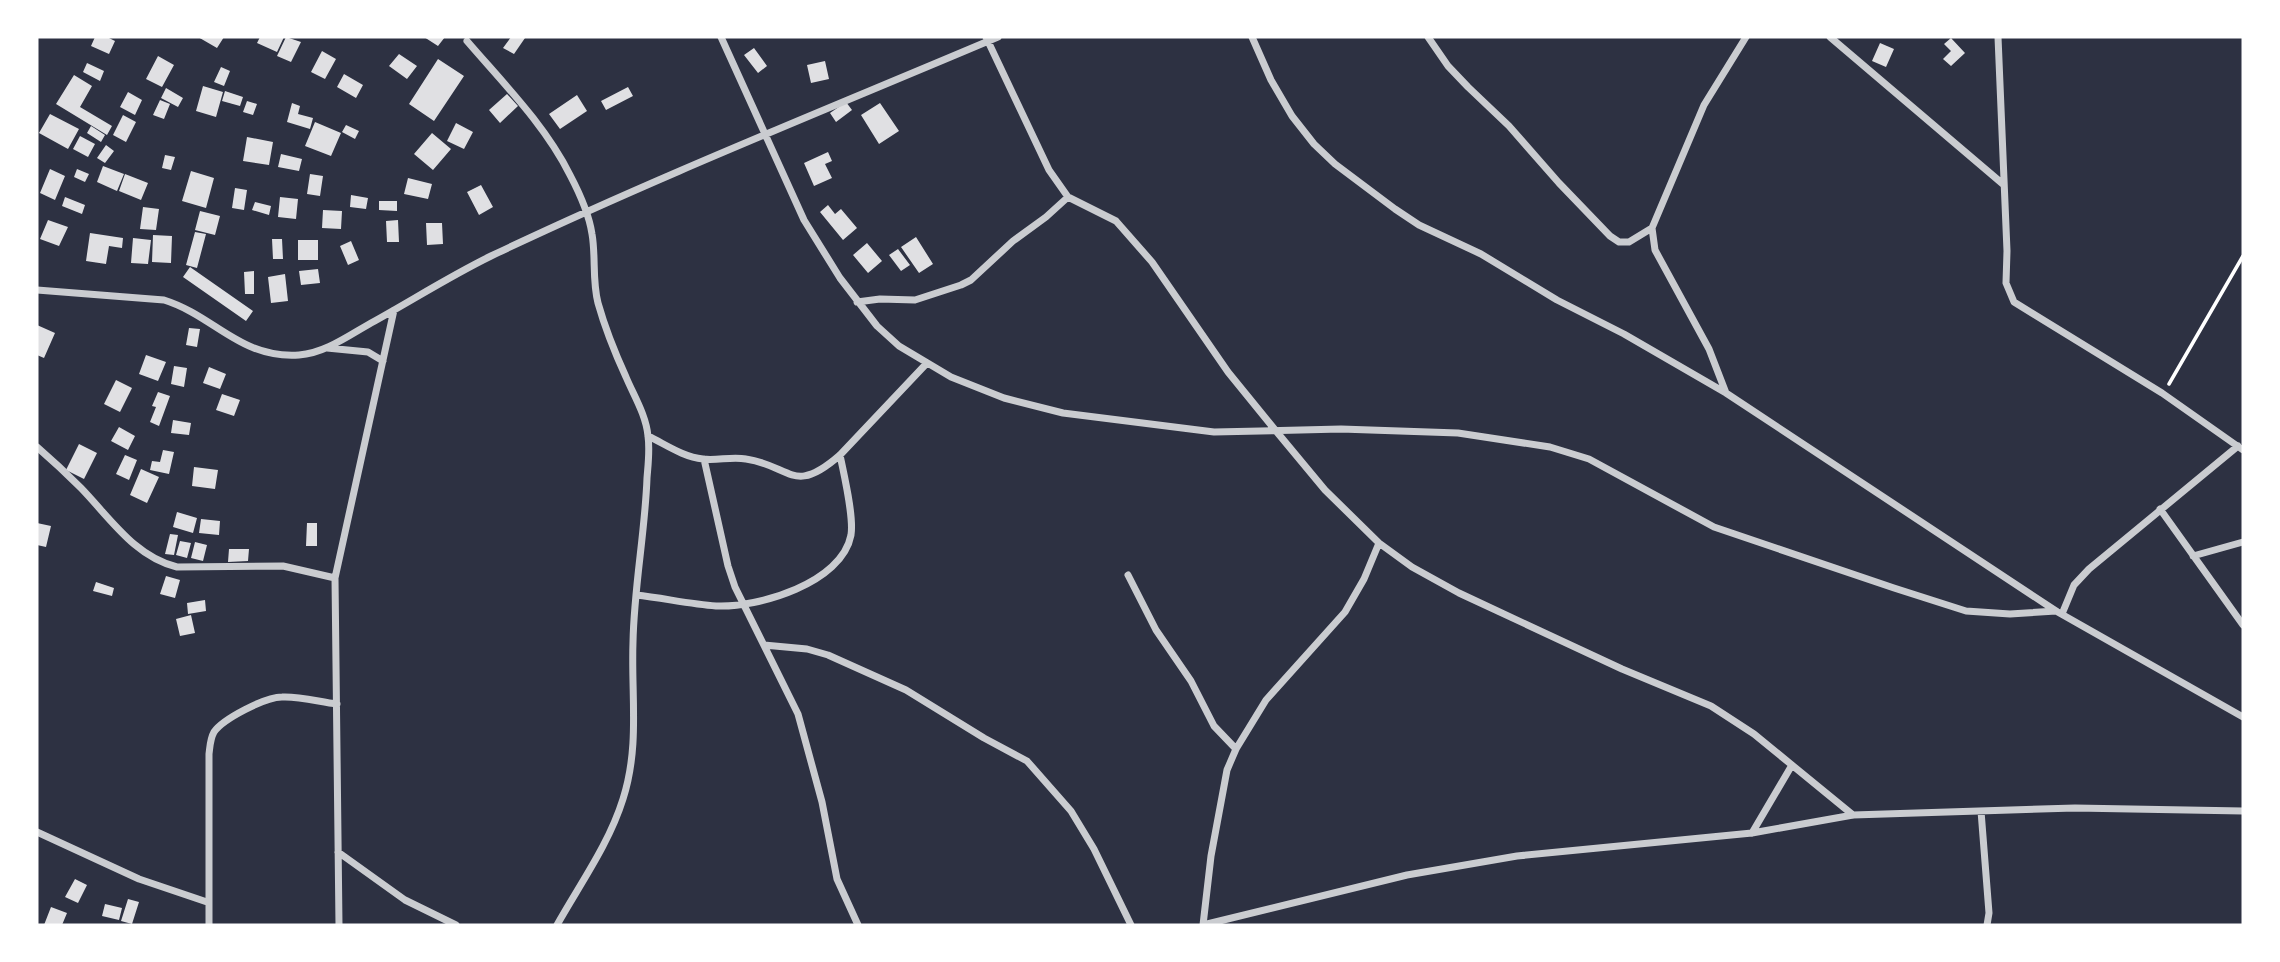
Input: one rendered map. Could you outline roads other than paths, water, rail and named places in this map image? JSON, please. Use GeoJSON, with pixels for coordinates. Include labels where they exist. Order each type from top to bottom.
{"type":"FeatureCollection","features":[{"type":"Feature","properties":{"kind":"street"},"geometry":{"type":"LineString","coordinates":[[721,37],[804,220],[857,302],[877,326],[899,346],[951,377],[1004,398],[1063,413],[1214,432],[1342,429],[1458,433],[1550,447],[1590,459],[1714,527],[1906,592],[1966,611],[2059,613]]}},
{"type":"Feature","properties":{"kind":"street"},"geometry":{"type":"LineString","coordinates":[[37,290],[164,300],[181,306],[252,349],[274,355],[300,355],[327,348],[488,258],[587,212],[987,39],[998,37]]}},
{"type":"Feature","properties":{"kind":"street"},"geometry":{"type":"LineString","coordinates":[[1252,37],[1271,80],[1292,116],[1314,144],[1335,164],[1395,209],[1419,225],[1481,254],[1557,300],[1624,334],[1726,393],[2059,613],[2243,716]]}},
{"type":"Feature","properties":{"kind":"street"},"geometry":{"type":"LineString","coordinates":[[1428,37],[1448,66],[1468,88],[1509,126],[1610,236],[1619,242],[1629,242],[1652,228]]}},
{"type":"Feature","properties":{"kind":"street"},"geometry":{"type":"LineString","coordinates":[[1726,393],[1697,325],[1655,250],[1652,228],[1704,105],[1746,37]]}},
{"type":"Feature","properties":{"kind":"street"},"geometry":{"type":"LineString","coordinates":[[1830,37],[2004,185]]}},
{"type":"Feature","properties":{"kind":"street"},"geometry":{"type":"LineString","coordinates":[[1998,37],[2006,283],[2014,302],[2162,393],[2241,448],[2160,509],[2089,569],[2074,585],[2059,613]]}},
{"type":"Feature","properties":{"kind":"street"},"geometry":{"type":"LineString","coordinates":[[987,39],[1049,170],[1068,197],[1116,221],[1152,262],[1228,372],[1276,431],[1325,490],[1379,543],[1412,567],[1459,593],[1622,669],[1711,706],[1754,734],[1853,815]]}},
{"type":"Feature","properties":{"kind":"street"},"geometry":{"type":"LineString","coordinates":[[467,41],[534,118],[555,148],[587,212],[592,235],[595,289],[602,317],[641,410],[648,436],[645,523],[632,643],[634,732],[624,797],[602,849],[561,924]]}},
{"type":"Feature","properties":{"kind":"street"},"geometry":{"type":"LineString","coordinates":[[857,302],[880,299],[915,300],[961,285],[971,280],[1013,241],[1068,197]]}},
{"type":"Feature","properties":{"kind":"street"},"geometry":{"type":"LineString","coordinates":[[340,925],[335,578],[394,310]]}},
{"type":"Feature","properties":{"kind":"street"},"geometry":{"type":"LineString","coordinates":[[327,348],[368,352],[383,361]]}},
{"type":"Feature","properties":{"kind":"street"},"geometry":{"type":"LineString","coordinates":[[648,436],[688,456],[704,459],[747,459],[800,477],[826,467],[840,455],[927,363]]}},
{"type":"Feature","properties":{"kind":"street"},"geometry":{"type":"LineString","coordinates":[[37,447],[82,489],[131,542],[163,564],[177,567],[283,566],[335,578]]}},
{"type":"Feature","properties":{"kind":"street"},"geometry":{"type":"LineString","coordinates":[[636,595],[717,606],[745,603],[800,589],[826,571],[845,551],[851,535],[840,455]]}},
{"type":"Feature","properties":{"kind":"street"},"geometry":{"type":"LineString","coordinates":[[704,459],[728,566],[735,587],[798,714],[822,802],[837,879],[858,925]]}},
{"type":"Feature","properties":{"kind":"street"},"geometry":{"type":"LineString","coordinates":[[2160,509],[2243,625]]}},
{"type":"Feature","properties":{"kind":"street"},"geometry":{"type":"LineString","coordinates":[[2193,556],[2243,542]]}},
{"type":"Feature","properties":{"kind":"street"},"geometry":{"type":"LineString","coordinates":[[1379,543],[1364,579],[1345,612],[1266,699],[1236,749],[1227,770],[1211,856],[1203,925],[1407,875],[1517,856],[1752,833],[1853,815],[2075,808],[2243,811]]}},
{"type":"Feature","properties":{"kind":"street"},"geometry":{"type":"LineString","coordinates":[[1128,575],[1156,630],[1195,688],[1214,726],[1236,749]]}},
{"type":"Feature","properties":{"kind":"street"},"geometry":{"type":"LineString","coordinates":[[764,645],[807,649],[906,690],[1027,761],[1070,811],[1094,849],[1131,925]]}},
{"type":"Feature","properties":{"kind":"street"},"geometry":{"type":"LineString","coordinates":[[209,925],[207,902],[211,737],[216,729],[231,718],[281,696],[337,704]]}},
{"type":"Feature","properties":{"kind":"street"},"geometry":{"type":"LineString","coordinates":[[1752,833],[1793,765]]}},
{"type":"Feature","properties":{"kind":"street"},"geometry":{"type":"LineString","coordinates":[[1981,811],[1989,912],[1987,925]]}},
{"type":"Feature","properties":{"kind":"street"},"geometry":{"type":"LineString","coordinates":[[37,832],[139,879],[207,902]]}},
{"type":"Feature","properties":{"kind":"street"},"geometry":{"type":"LineString","coordinates":[[338,852],[405,900],[456,925]]}}]}
